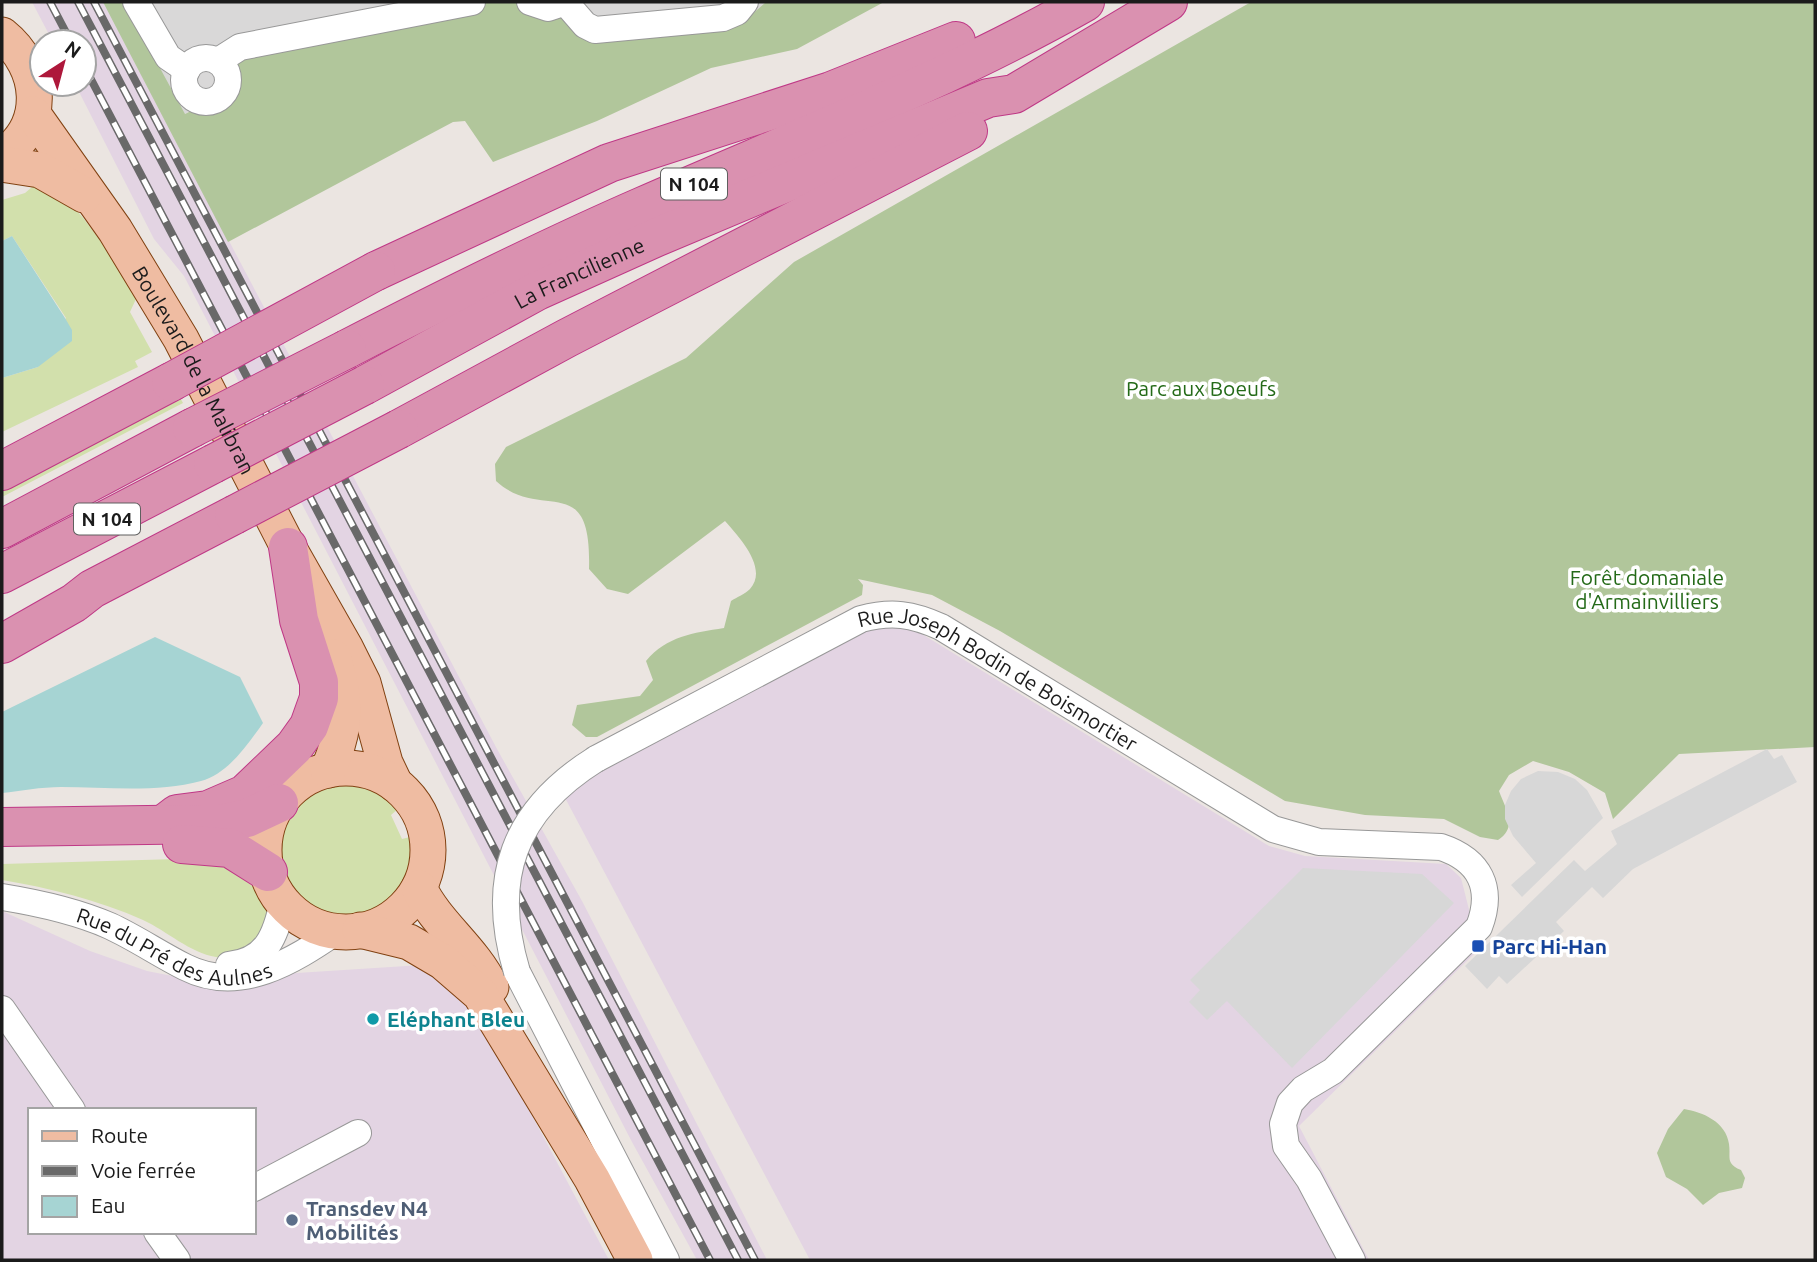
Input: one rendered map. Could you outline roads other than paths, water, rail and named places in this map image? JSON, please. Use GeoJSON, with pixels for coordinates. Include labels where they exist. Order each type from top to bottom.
{"type":"FeatureCollection","features":[{"type":"Feature","properties":{"kind":"highway","name":"La Francilienne"},"geometry":{"type":"LineString","coordinates":[[2,529],[192,428],[494,275],[641,207],[841,122],[1044,25],[1085,2]]}},
{"type":"Feature","properties":{"kind":"highway","name":"La Francilienne"},"geometry":{"type":"LineString","coordinates":[[2,574],[365,385],[537,291],[657,237],[988,98],[1014,94],[1168,2]]}},
{"type":"Feature","properties":{"kind":"highway"},"geometry":{"type":"LineString","coordinates":[[2,471],[376,271],[609,163],[831,91],[1011,19],[1044,25]]}},
{"type":"Feature","properties":{"kind":"highway"},"geometry":{"type":"LineString","coordinates":[[2,644],[74,603],[92,589],[567,338],[998,116],[1014,94]]}},
{"type":"Feature","properties":{"kind":"highway"},"geometry":{"type":"LineString","coordinates":[[164,824],[177,814],[208,810],[245,794],[294,747],[309,726],[319,698],[319,682],[299,620],[288,547]]}},
{"type":"Feature","properties":{"kind":"highway"},"geometry":{"type":"LineString","coordinates":[[2,629],[65,595],[92,589]]}},
{"type":"Feature","properties":{"kind":"highway"},"geometry":{"type":"LineString","coordinates":[[2,827],[164,824],[194,826],[235,822],[279,803]]}},
{"type":"Feature","properties":{"kind":"highway"},"geometry":{"type":"LineString","coordinates":[[2,850],[217,845],[230,848],[276,887]]}},
{"type":"Feature","properties":{"kind":"main road"},"geometry":{"type":"LineString","coordinates":[[2,35],[27,63],[36,92],[33,114],[20,138],[2,156]]}},
{"type":"Feature","properties":{"kind":"main road","name":"Boulevard de la Malibran"},"geometry":{"type":"LineString","coordinates":[[33,114],[115,230],[181,340],[288,547],[326,608],[363,683],[385,762],[395,784]]}},
{"type":"Feature","properties":{"kind":"main road","name":"Boulevard de la Malibran"},"geometry":{"type":"LineString","coordinates":[[2,164],[40,170],[91,199]]}},
{"type":"Feature","properties":{"kind":"main road","name":"Boulevard de la Malibran"},"geometry":{"type":"LineString","coordinates":[[288,547],[332,654],[342,687],[342,736],[328,770]]}},
{"type":"Feature","properties":{"kind":"main road"},"geometry":{"type":"LineString","coordinates":[[349,931],[388,920],[400,912],[419,888],[428,861],[426,832],[415,805],[395,784],[370,771],[328,770],[300,782],[279,803],[265,836],[276,887],[308,922],[349,931],[409,942],[467,980],[480,994],[535,1082],[592,1179],[635,1260]]}},
{"type":"Feature","properties":{"kind":"main road"},"geometry":{"type":"LineString","coordinates":[[419,888],[426,903],[482,971],[535,1082]]}},
{"type":"Feature","properties":{"kind":"street"},"geometry":{"type":"LineString","coordinates":[[136,2],[168,57],[187,70]]}},
{"type":"Feature","properties":{"kind":"street"},"geometry":{"type":"LineString","coordinates":[[218,61],[228,79],[224,93],[212,101],[198,100],[187,91],[187,70],[197,60],[218,61],[240,47],[339,14],[472,2]]}},
{"type":"Feature","properties":{"kind":"street"},"geometry":{"type":"LineString","coordinates":[[530,2],[548,8],[566,2],[585,25],[595,30],[723,18],[737,12],[745,2]]}},
{"type":"Feature","properties":{"kind":"street","name":"Rue Joseph Bodin de Boismortier"},"geometry":{"type":"LineString","coordinates":[[666,1260],[517,972],[506,930],[505,909],[508,876],[517,846],[531,819],[549,795],[596,759],[861,619],[886,613],[914,615],[941,626],[1273,829],[1319,842],[1441,847],[1458,853],[1474,866],[1484,886],[1486,908],[1479,926],[1333,1071],[1303,1089],[1290,1104],[1283,1124],[1286,1146],[1309,1179],[1352,1260]]}},
{"type":"Feature","properties":{"kind":"street","name":"Rue du Pré des Aulnes"},"geometry":{"type":"LineString","coordinates":[[2,885],[94,909],[138,929],[183,955],[218,965],[236,964],[260,955],[277,929],[276,887]]}},
{"type":"Feature","properties":{"kind":"street","name":"Rue du Pré des Aulnes"},"geometry":{"type":"LineString","coordinates":[[2,897],[33,902],[109,925],[185,967],[215,976],[254,975],[279,967],[349,931]]}},
{"type":"Feature","properties":{"kind":"street"},"geometry":{"type":"LineString","coordinates":[[2,915],[14,905],[33,902]]}},
{"type":"Feature","properties":{"kind":"street"},"geometry":{"type":"LineString","coordinates":[[2,1009],[71,1108]]}},
{"type":"Feature","properties":{"kind":"street"},"geometry":{"type":"LineString","coordinates":[[256,1187],[340,1158],[358,1133]]}},
{"type":"Feature","properties":{"kind":"street"},"geometry":{"type":"LineString","coordinates":[[162,1234],[177,1260]]}},
{"type":"Feature","properties":{"kind":"water"},"geometry":{"type":"Polygon","coordinates":[[[12,236],[72,330],[72,341],[38,367],[2,378],[2,241],[12,236]]]}},
{"type":"Feature","properties":{"kind":"water"},"geometry":{"type":"Polygon","coordinates":[[[155,637],[240,677],[263,723],[229,765],[211,777],[184,785],[149,788],[54,787],[2,793],[2,712],[155,637]]]}},
{"type":"Feature","properties":{"kind":"railway"},"geometry":{"type":"LineString","coordinates":[[50,2],[64,28]]}},
{"type":"Feature","properties":{"kind":"railway"},"geometry":{"type":"LineString","coordinates":[[78,2],[738,1260]]}},
{"type":"Feature","properties":{"kind":"railway"},"geometry":{"type":"LineString","coordinates":[[94,2],[755,1260]]}},
{"type":"Feature","properties":{"kind":"railway"},"geometry":{"type":"LineString","coordinates":[[98,93],[710,1260]]}},
{"type":"Feature","properties":{"kind":"place","name":"Parc Hi-Han"},"geometry":{"type":"Point","coordinates":[1478,946]}},
{"type":"Feature","properties":{"kind":"place","name":"Eléphant Bleu"},"geometry":{"type":"Point","coordinates":[373,1019]}},
{"type":"Feature","properties":{"kind":"place","name":"Transdev N4 Mobilités"},"geometry":{"type":"Point","coordinates":[292,1220]}},
{"type":"Feature","properties":{"kind":"park label","name":"Parc aux Boeufs"},"geometry":{"type":"Point","coordinates":[1201,388]}},
{"type":"Feature","properties":{"kind":"park label","name":"Forêt domaniale d'Armainvilliers"},"geometry":{"type":"Point","coordinates":[1647,589]}}]}
